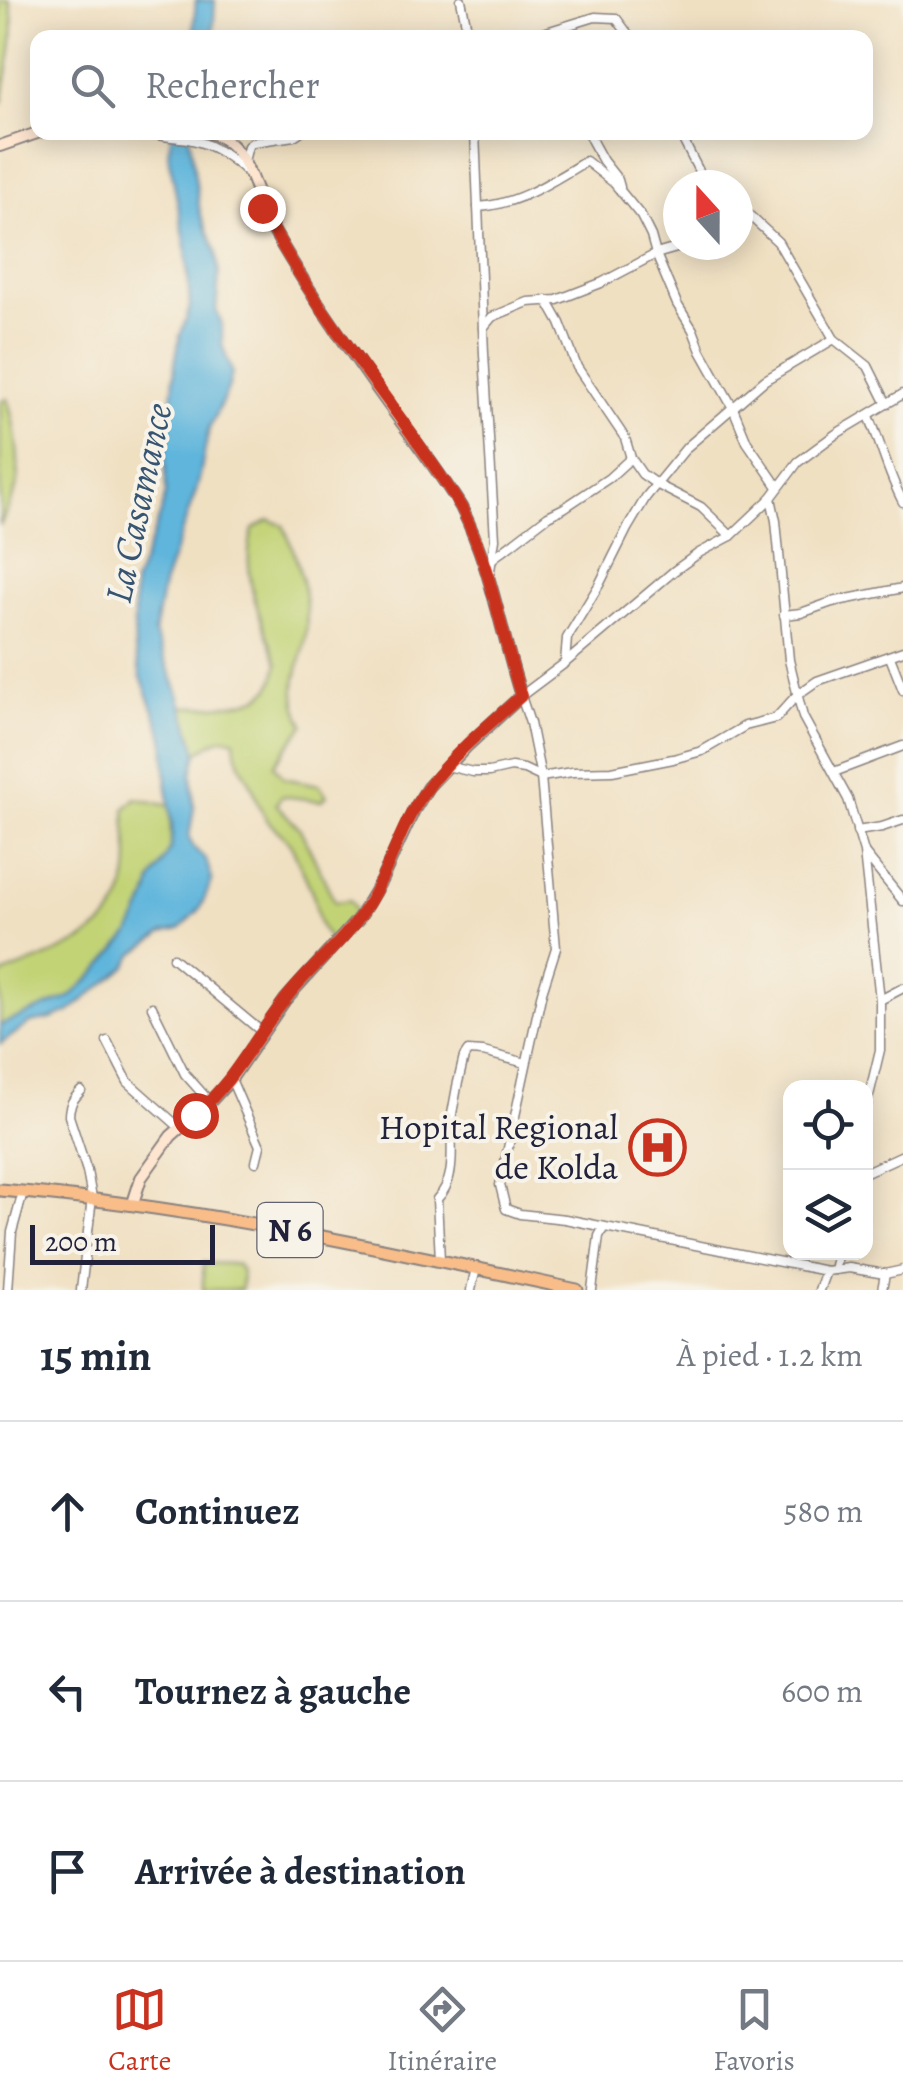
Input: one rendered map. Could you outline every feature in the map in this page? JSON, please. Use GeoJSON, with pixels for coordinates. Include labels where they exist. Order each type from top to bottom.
{"type":"FeatureCollection","features":[{"type":"Feature","properties":{"kind":"main road","name":"N 6"},"geometry":{"type":"LineString","coordinates":[[0,1190],[132,1203],[257,1223],[577,1290]]}},
{"type":"Feature","properties":{"kind":"street"},"geometry":{"type":"LineString","coordinates":[[461,0],[467,30]]}},
{"type":"Feature","properties":{"kind":"street"},"geometry":{"type":"LineString","coordinates":[[553,30],[595,17],[616,18],[625,30]]}},
{"type":"Feature","properties":{"kind":"street"},"geometry":{"type":"LineString","coordinates":[[0,146],[30,136]]}},
{"type":"Feature","properties":{"kind":"street"},"geometry":{"type":"LineString","coordinates":[[192,140],[244,167]]}},
{"type":"Feature","properties":{"kind":"street"},"geometry":{"type":"LineString","coordinates":[[224,140],[235,147],[287,254],[461,507],[489,577],[530,723],[541,777],[556,948],[542,992],[500,1185],[506,1209],[830,1271],[850,1268],[885,1274],[903,1270]]}},
{"type":"Feature","properties":{"kind":"street"},"geometry":{"type":"LineString","coordinates":[[244,167],[248,146],[267,140]]}},
{"type":"Feature","properties":{"kind":"street"},"geometry":{"type":"LineString","coordinates":[[475,140],[495,539],[489,577]]}},
{"type":"Feature","properties":{"kind":"street"},"geometry":{"type":"LineString","coordinates":[[591,140],[621,191]]}},
{"type":"Feature","properties":{"kind":"street"},"geometry":{"type":"LineString","coordinates":[[684,140],[701,170]]}},
{"type":"Feature","properties":{"kind":"street"},"geometry":{"type":"LineString","coordinates":[[478,206],[496,206],[537,189],[586,161],[621,191],[652,236],[677,304],[757,458],[778,487]]}},
{"type":"Feature","properties":{"kind":"street"},"geometry":{"type":"LineString","coordinates":[[753,221],[778,242],[834,339],[868,366],[886,404]]}},
{"type":"Feature","properties":{"kind":"street"},"geometry":{"type":"LineString","coordinates":[[483,328],[492,317],[528,302],[558,300],[663,252]]}},
{"type":"Feature","properties":{"kind":"street"},"geometry":{"type":"LineString","coordinates":[[547,300],[578,368],[626,438],[642,474],[701,506],[731,536]]}},
{"type":"Feature","properties":{"kind":"street"},"geometry":{"type":"LineString","coordinates":[[564,664],[567,638],[646,496],[688,447],[765,380],[834,339]]}},
{"type":"Feature","properties":{"kind":"street"},"geometry":{"type":"LineString","coordinates":[[132,1203],[156,1156],[231,1079],[285,1000],[367,906],[421,797],[447,766],[521,696],[659,583],[699,553],[731,536],[770,498],[798,462],[903,394]]}},
{"type":"Feature","properties":{"kind":"street"},"geometry":{"type":"LineString","coordinates":[[868,416],[903,502]]}},
{"type":"Feature","properties":{"kind":"street"},"geometry":{"type":"LineString","coordinates":[[492,559],[632,458]]}},
{"type":"Feature","properties":{"kind":"street"},"geometry":{"type":"LineString","coordinates":[[770,498],[776,521],[789,660],[802,717],[848,800],[864,852],[880,1000],[880,1050],[873,1080]]}},
{"type":"Feature","properties":{"kind":"street"},"geometry":{"type":"LineString","coordinates":[[784,614],[903,588]]}},
{"type":"Feature","properties":{"kind":"street"},"geometry":{"type":"LineString","coordinates":[[447,766],[473,772],[524,768],[541,777],[612,771],[674,759],[702,751],[745,726],[776,718],[817,680],[903,651]]}},
{"type":"Feature","properties":{"kind":"street"},"geometry":{"type":"LineString","coordinates":[[890,657],[903,690]]}},
{"type":"Feature","properties":{"kind":"street"},"geometry":{"type":"LineString","coordinates":[[834,772],[903,746]]}},
{"type":"Feature","properties":{"kind":"street"},"geometry":{"type":"LineString","coordinates":[[857,831],[903,820]]}},
{"type":"Feature","properties":{"kind":"street"},"geometry":{"type":"LineString","coordinates":[[864,852],[903,901]]}},
{"type":"Feature","properties":{"kind":"street"},"geometry":{"type":"LineString","coordinates":[[173,958],[262,1032]]}},
{"type":"Feature","properties":{"kind":"street"},"geometry":{"type":"LineString","coordinates":[[880,1000],[903,988]]}},
{"type":"Feature","properties":{"kind":"street"},"geometry":{"type":"LineString","coordinates":[[152,1007],[186,1074],[210,1102]]}},
{"type":"Feature","properties":{"kind":"street"},"geometry":{"type":"LineString","coordinates":[[107,1041],[128,1082],[180,1128]]}},
{"type":"Feature","properties":{"kind":"street"},"geometry":{"type":"LineString","coordinates":[[440,1260],[437,1199],[446,1190],[451,1173],[452,1113],[464,1058],[468,1050],[526,1063]]}},
{"type":"Feature","properties":{"kind":"street"},"geometry":{"type":"LineString","coordinates":[[231,1079],[260,1146],[256,1162]]}},
{"type":"Feature","properties":{"kind":"street"},"geometry":{"type":"LineString","coordinates":[[81,1290],[92,1198],[69,1107],[82,1091]]}},
{"type":"Feature","properties":{"kind":"street"},"geometry":{"type":"LineString","coordinates":[[870,1170],[903,1155]]}},
{"type":"Feature","properties":{"kind":"street"},"geometry":{"type":"LineString","coordinates":[[8,1290],[12,1232],[23,1192]]}},
{"type":"Feature","properties":{"kind":"street"},"geometry":{"type":"LineString","coordinates":[[592,1290],[604,1227]]}},
{"type":"Feature","properties":{"kind":"street"},"geometry":{"type":"LineString","coordinates":[[0,1232],[12,1232]]}},
{"type":"Feature","properties":{"kind":"street"},"geometry":{"type":"LineString","coordinates":[[819,1290],[835,1260]]}},
{"type":"Feature","properties":{"kind":"street"},"geometry":{"type":"LineString","coordinates":[[470,1290],[476,1268]]}},
{"type":"Feature","properties":{"kind":"street"},"geometry":{"type":"LineString","coordinates":[[882,1290],[885,1274]]}},
{"type":"Feature","properties":{"kind":"green space"},"geometry":{"type":"Polygon","coordinates":[[[0,0],[9,0],[13,37],[0,104],[0,0]]]}},
{"type":"Feature","properties":{"kind":"green space"},"geometry":{"type":"Polygon","coordinates":[[[7,399],[18,479],[0,526],[0,401],[7,399]]]}},
{"type":"Feature","properties":{"kind":"green space"},"geometry":{"type":"Polygon","coordinates":[[[269,520],[283,525],[293,550],[307,620],[295,688],[304,725],[274,765],[284,778],[320,785],[327,796],[321,801],[282,796],[276,804],[300,829],[335,902],[350,900],[356,911],[333,941],[320,925],[312,892],[293,849],[263,813],[239,762],[235,740],[220,739],[197,753],[183,707],[242,703],[263,695],[271,686],[278,664],[254,598],[249,564],[253,529],[269,520]]]}},
{"type":"Feature","properties":{"kind":"green space"},"geometry":{"type":"Polygon","coordinates":[[[136,798],[170,806],[171,849],[152,881],[131,934],[70,997],[0,1025],[0,976],[87,937],[118,906],[126,884],[129,856],[125,809],[136,798]]]}},
{"type":"Feature","properties":{"kind":"green space"},"geometry":{"type":"Polygon","coordinates":[[[203,1263],[236,1264],[242,1271],[241,1290],[203,1290],[203,1263]]]}},
{"type":"Feature","properties":{"kind":"water"},"geometry":{"type":"Polygon","coordinates":[[[196,0],[215,0],[213,30],[194,30],[196,0]]]}},
{"type":"Feature","properties":{"kind":"water"},"geometry":{"type":"Polygon","coordinates":[[[171,140],[190,140],[200,213],[216,252],[216,310],[232,372],[209,429],[198,485],[163,585],[154,633],[197,753],[189,837],[206,860],[212,880],[200,909],[180,929],[162,934],[133,955],[127,966],[69,1012],[30,1023],[0,1044],[0,1025],[70,997],[130,934],[171,848],[164,737],[135,650],[134,584],[166,492],[165,451],[175,363],[190,307],[186,247],[168,152],[171,140]]]}},
{"type":"Feature","properties":{"kind":"place","name":"Hopital Regional de Kolda"},"geometry":{"type":"Point","coordinates":[657,1147]}},
{"type":"Feature","properties":{"kind":"route"},"geometry":{"type":"LineString","coordinates":[[195,1115],[231,1079],[285,1000],[359,918],[428,788],[468,744],[521,696],[489,577],[461,507],[323,310],[262,208]]}},
{"type":"Feature","properties":{"kind":"water label","name":"La Casamance"},"geometry":{"type":"Point","coordinates":[138,503]}}]}
